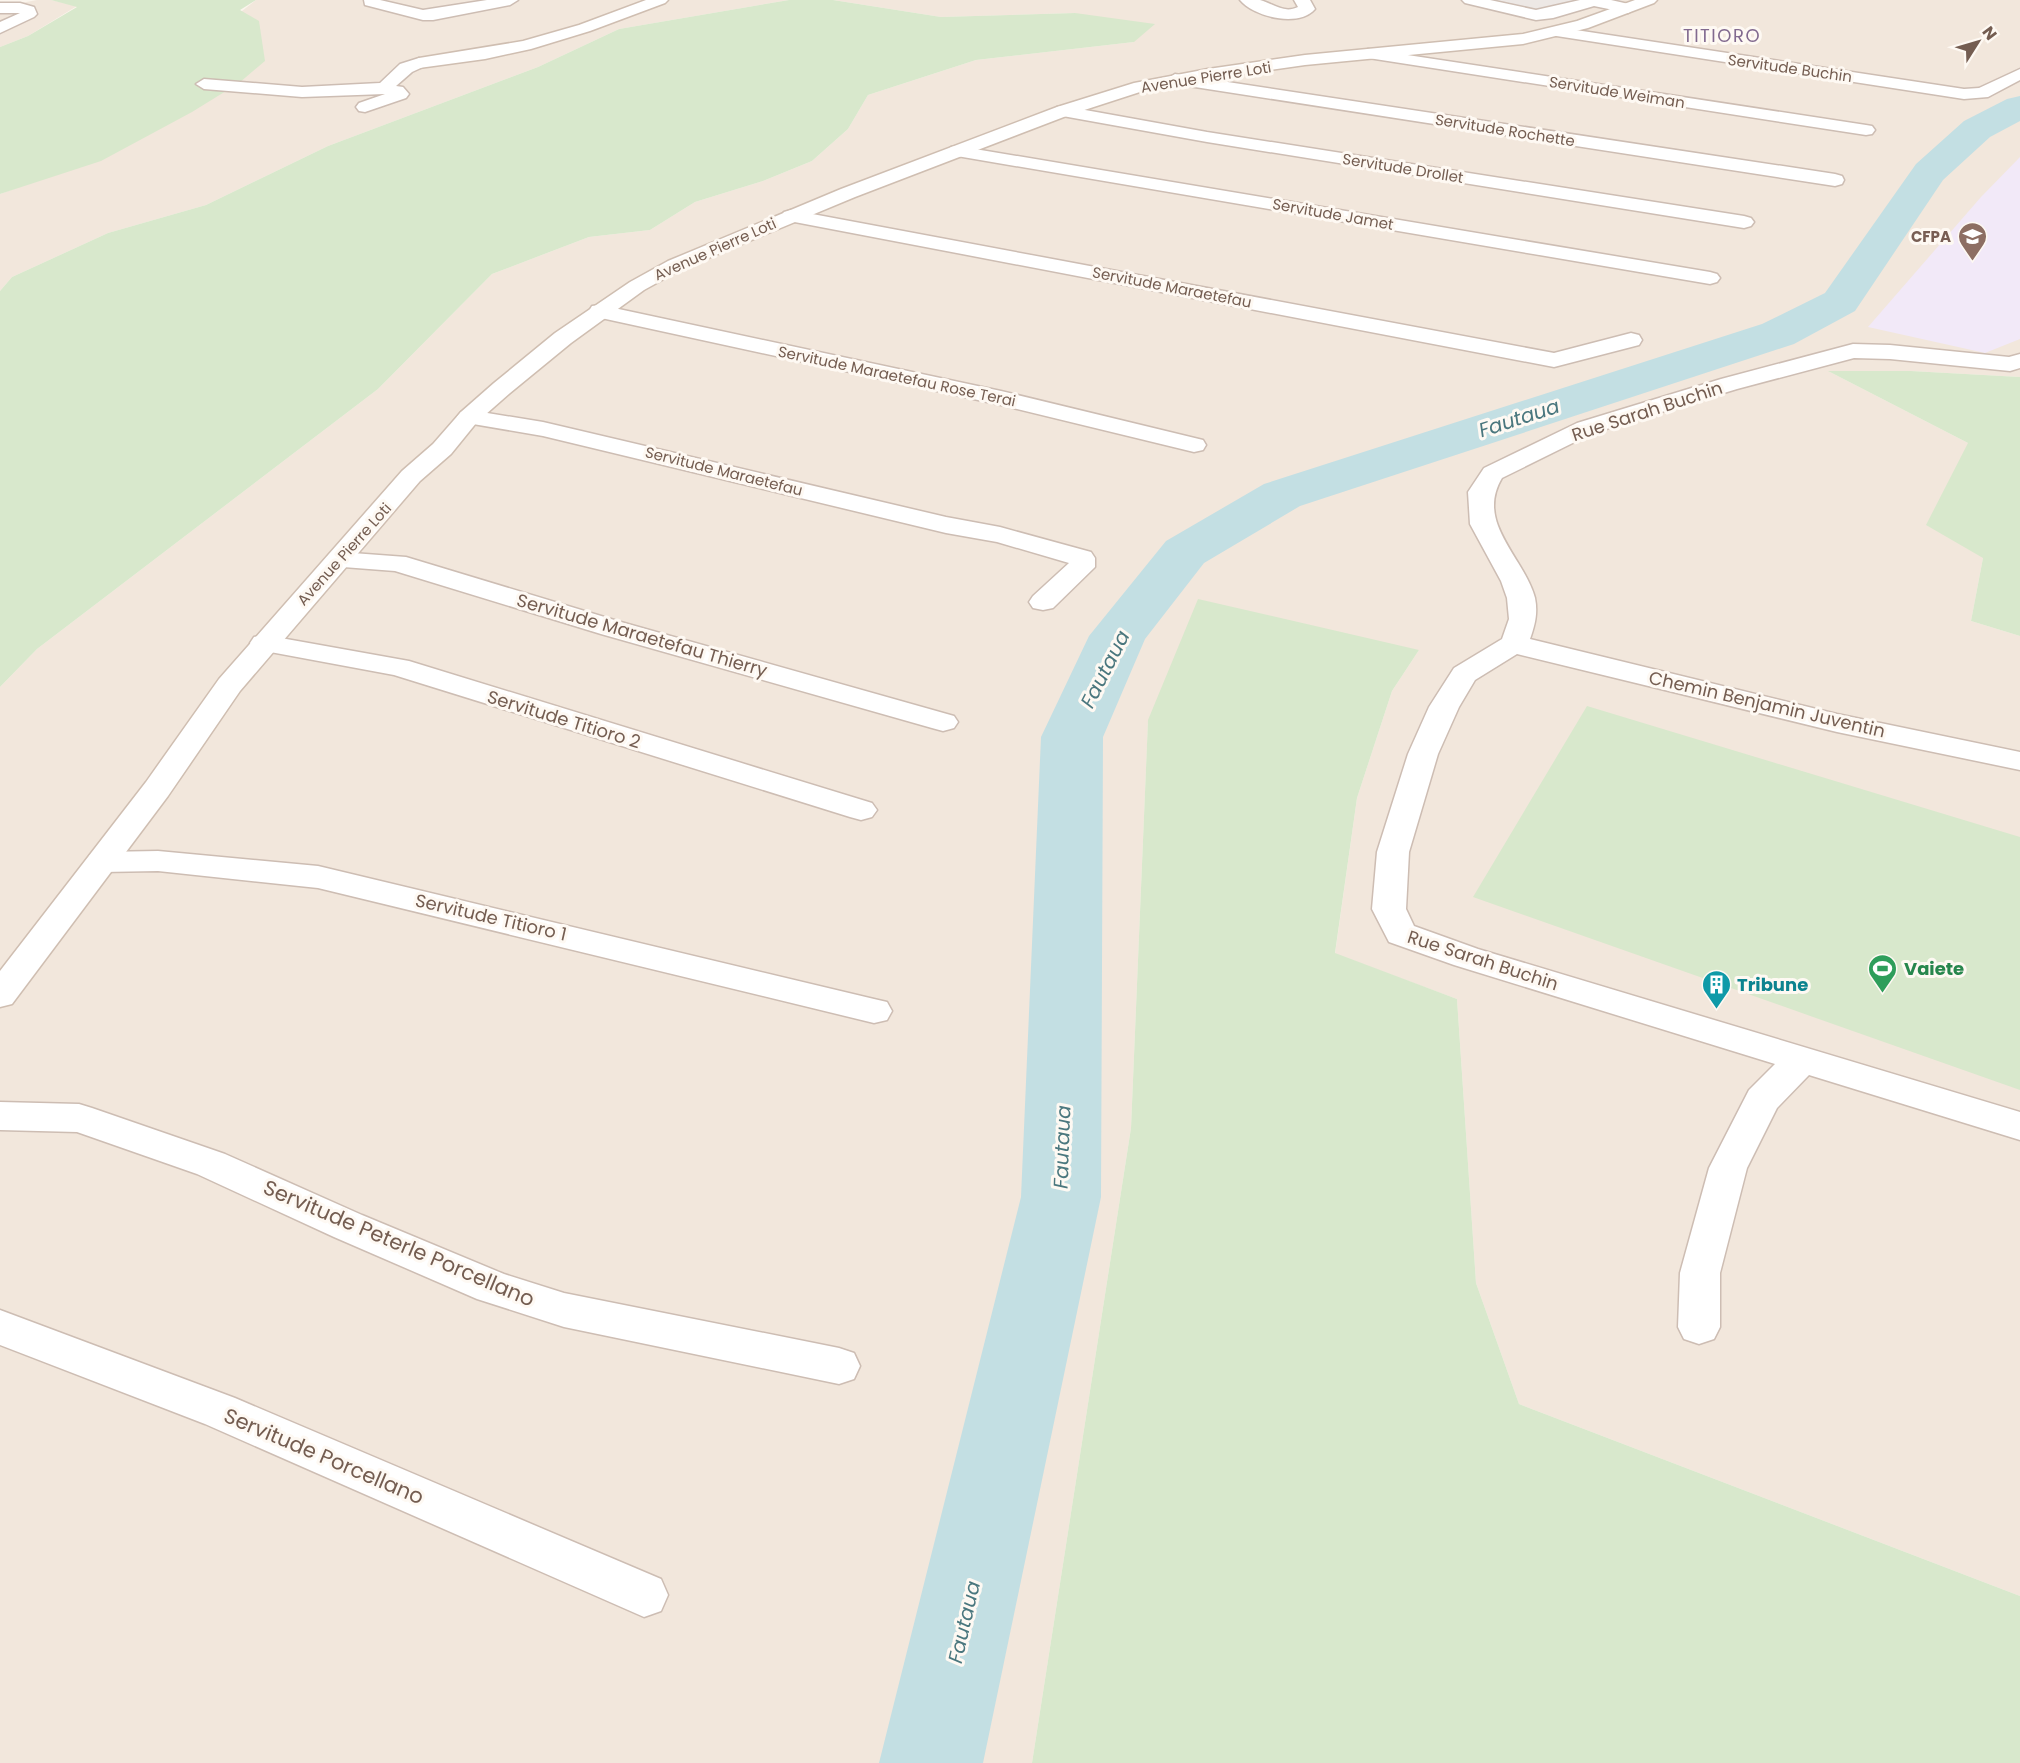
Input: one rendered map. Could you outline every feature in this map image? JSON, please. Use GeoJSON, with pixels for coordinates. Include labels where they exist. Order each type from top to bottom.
{"type":"FeatureCollection","features":[{"type":"Feature","properties":{"kind":"street"},"geometry":{"type":"LineString","coordinates":[[373,0],[370,2],[423,15],[433,15],[510,0]]}},
{"type":"Feature","properties":{"kind":"street"},"geometry":{"type":"LineString","coordinates":[[383,89],[406,68],[419,63],[526,46],[660,0]]}},
{"type":"Feature","properties":{"kind":"street"},"geometry":{"type":"LineString","coordinates":[[1248,0],[1283,14],[1302,13],[1307,9],[1302,0]]}},
{"type":"Feature","properties":{"kind":"street"},"geometry":{"type":"LineString","coordinates":[[1470,0],[1536,15],[1553,13],[1593,1],[1639,4]]}},
{"type":"Feature","properties":{"kind":"street","name":"Avenue Pierre Loti"},"geometry":{"type":"LineString","coordinates":[[0,995],[64,914],[157,789],[229,685],[411,477],[442,449],[469,417],[529,365],[600,311],[656,274],[791,216],[957,151],[1063,111],[1140,87],[1176,79],[1368,54],[1495,43],[1582,25],[1639,4]]}},
{"type":"Feature","properties":{"kind":"street"},"geometry":{"type":"LineString","coordinates":[[0,8],[29,10],[29,14],[0,28]]}},
{"type":"Feature","properties":{"kind":"street","name":"Servitude Buchin"},"geometry":{"type":"LineString","coordinates":[[1556,32],[1964,94],[1982,93],[2020,74]]}},
{"type":"Feature","properties":{"kind":"street","name":"Servitude Weiman"},"geometry":{"type":"LineString","coordinates":[[1368,54],[1866,130]]}},
{"type":"Feature","properties":{"kind":"street","name":"Servitude Rochette"},"geometry":{"type":"LineString","coordinates":[[1176,79],[1835,180]]}},
{"type":"Feature","properties":{"kind":"street"},"geometry":{"type":"LineString","coordinates":[[204,84],[302,92],[383,89],[397,91],[400,94],[365,107]]}},
{"type":"Feature","properties":{"kind":"street","name":"Servitude Drollet"},"geometry":{"type":"LineString","coordinates":[[1063,111],[1207,137],[1744,222]]}},
{"type":"Feature","properties":{"kind":"street","name":"Servitude Jamet"},"geometry":{"type":"LineString","coordinates":[[957,151],[1710,278]]}},
{"type":"Feature","properties":{"kind":"street","name":"Servitude Maraetefau"},"geometry":{"type":"LineString","coordinates":[[791,216],[1554,360],[1631,340]]}},
{"type":"Feature","properties":{"kind":"street","name":"Servitude Maraetefau Rose Terai"},"geometry":{"type":"LineString","coordinates":[[600,311],[1012,400],[1194,445]]}},
{"type":"Feature","properties":{"kind":"street","name":"Rue Sarah Buchin"},"geometry":{"type":"LineString","coordinates":[[2020,361],[2010,364],[1890,352],[1853,351],[1729,384],[1596,425],[1493,473],[1481,492],[1483,524],[1514,581],[1521,598],[1523,619],[1515,643],[1464,674],[1444,707],[1424,754],[1393,852],[1389,909],[1401,934],[1476,960],[2020,1126]]}},
{"type":"Feature","properties":{"kind":"street","name":"Servitude Maraetefau"},"geometry":{"type":"LineString","coordinates":[[469,417],[543,429],[946,525],[1000,535],[1082,558],[1082,567],[1043,602]]}},
{"type":"Feature","properties":{"kind":"street","name":"Servitude Maraetefau Thierry"},"geometry":{"type":"LineString","coordinates":[[339,560],[407,566],[611,628],[943,722]]}},
{"type":"Feature","properties":{"kind":"street","name":"Servitude Titioro 2"},"geometry":{"type":"LineString","coordinates":[[264,643],[399,668],[861,810]]}},
{"type":"Feature","properties":{"kind":"street","name":"Chemin Benjamin Juventin"},"geometry":{"type":"LineString","coordinates":[[1515,643],[1527,648],[1837,723],[2020,761]]}},
{"type":"Feature","properties":{"kind":"street","name":"Servitude Titioro 1"},"geometry":{"type":"LineString","coordinates":[[102,862],[158,861],[318,877],[633,951],[873,1011]]}},
{"type":"Feature","properties":{"kind":"street"},"geometry":{"type":"LineString","coordinates":[[1699,1327],[1700,1273],[1728,1168],[1762,1100],[1816,1064]]}},
{"type":"Feature","properties":{"kind":"street","name":"Servitude Peterle Porcellano"},"geometry":{"type":"LineString","coordinates":[[0,1116],[79,1118],[211,1164],[348,1226],[492,1287],[564,1310],[839,1366]]}},
{"type":"Feature","properties":{"kind":"street","name":"Servitude Porcellano"},"geometry":{"type":"LineString","coordinates":[[0,1327],[220,1411],[644,1595]]}},
{"type":"Feature","properties":{"kind":"shaded area"},"geometry":{"type":"Polygon","coordinates":[[[37,0],[51,0],[77,6],[28,36],[0,47],[0,7],[37,0]]]}},
{"type":"Feature","properties":{"kind":"shaded area"},"geometry":{"type":"Polygon","coordinates":[[[256,0],[789,0],[619,29],[538,67],[328,146],[206,205],[108,233],[12,277],[0,291],[0,194],[19,187],[256,0]]]}},
{"type":"Feature","properties":{"kind":"shaded area"},"geometry":{"type":"Polygon","coordinates":[[[833,0],[2020,0],[2020,377],[1911,371],[1830,372],[1968,443],[1983,558],[1971,621],[2020,636],[2020,1596],[1519,1404],[1476,1283],[1457,999],[1335,954],[1357,798],[1392,691],[1419,650],[1148,721],[1131,1128],[1032,1763],[0,1763],[0,687],[37,649],[378,389],[492,274],[589,237],[650,230],[695,202],[763,181],[812,161],[848,129],[868,95],[976,60],[1134,42],[1075,13],[941,17],[833,0]]]}},
{"type":"Feature","properties":{"kind":"shaded area"},"geometry":{"type":"Polygon","coordinates":[[[1492,0],[1623,0],[1553,16],[1492,0]]]}},
{"type":"Feature","properties":{"kind":"shaded area","name":"CFPA"},"geometry":{"type":"Polygon","coordinates":[[[2020,157],[2020,339],[1985,353],[1868,327],[1981,197],[2020,157]]]}},
{"type":"Feature","properties":{"kind":"green space"},"geometry":{"type":"Polygon","coordinates":[[[51,0],[256,0],[240,10],[259,21],[265,61],[239,83],[192,112],[101,161],[0,194],[0,47],[28,36],[77,7],[51,0]]]}},
{"type":"Feature","properties":{"kind":"green space"},"geometry":{"type":"Polygon","coordinates":[[[789,0],[833,0],[941,17],[1075,13],[1155,24],[1134,42],[976,60],[868,95],[848,129],[812,161],[763,181],[695,202],[650,230],[589,237],[492,274],[378,389],[37,649],[0,687],[0,291],[12,277],[108,233],[206,205],[328,146],[538,67],[619,29],[789,0]]]}},
{"type":"Feature","properties":{"kind":"green space"},"geometry":{"type":"Polygon","coordinates":[[[1828,371],[1911,371],[2020,377],[2020,636],[1971,621],[1983,558],[1926,525],[1968,443],[1828,371]]]}},
{"type":"Feature","properties":{"kind":"green space"},"geometry":{"type":"Polygon","coordinates":[[[1198,599],[1419,650],[1392,691],[1357,798],[1335,953],[1457,999],[1476,1283],[1519,1404],[2020,1596],[2020,1763],[1032,1763],[1131,1128],[1148,720],[1198,599]]]}},
{"type":"Feature","properties":{"kind":"green space","name":"Vaiete"},"geometry":{"type":"Polygon","coordinates":[[[1587,706],[2020,837],[2020,1090],[1473,897],[1587,706]]]}},
{"type":"Feature","properties":{"kind":"waterway","name":"Fautaua"},"geometry":{"type":"LineString","coordinates":[[931,1763],[1061,1197],[1072,737],[1118,636],[1185,552],[1282,495],[1778,334],[1840,302],[1929,172],[1977,129],[2020,107]]}},
{"type":"Feature","properties":{"kind":"place","name":"CFPA"},"geometry":{"type":"Point","coordinates":[1972,262]}},
{"type":"Feature","properties":{"kind":"place","name":"Vaiete"},"geometry":{"type":"Point","coordinates":[1883,994]}},
{"type":"Feature","properties":{"kind":"place","name":"Tribune"},"geometry":{"type":"Point","coordinates":[1716,1010]}},
{"type":"Feature","properties":{"kind":"district","name":"TITIORO"},"geometry":{"type":"Point","coordinates":[1722,35]}}]}
